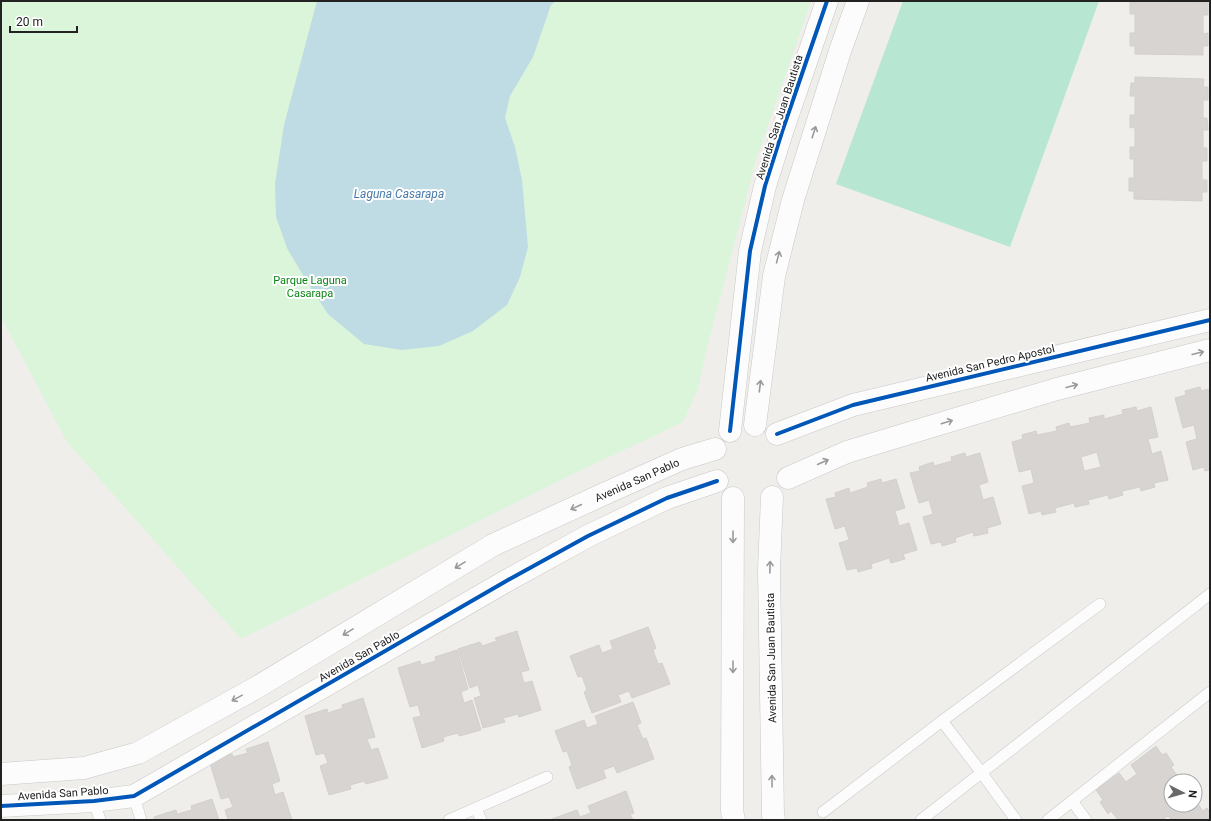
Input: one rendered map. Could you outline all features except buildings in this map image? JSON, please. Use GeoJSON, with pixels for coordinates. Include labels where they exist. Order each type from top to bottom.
{"type":"FeatureCollection","features":[{"type":"Feature","properties":{"kind":"street","name":"Avenida San Juan Bautista"},"geometry":{"type":"LineString","coordinates":[[730,431],[752,244],[765,186],[827,1]]}},
{"type":"Feature","properties":{"kind":"street"},"geometry":{"type":"LineString","coordinates":[[754,425],[774,276],[793,200],[840,51],[858,1]]}},
{"type":"Feature","properties":{"kind":"street","name":"Avenida San Pedro Apostol"},"geometry":{"type":"LineString","coordinates":[[785,446],[853,405],[1210,320]]}},
{"type":"Feature","properties":{"kind":"street"},"geometry":{"type":"LineString","coordinates":[[788,478],[847,452],[931,426],[1057,389],[1210,350]]}},
{"type":"Feature","properties":{"kind":"street"},"geometry":{"type":"LineString","coordinates":[[754,425],[767,427],[785,446],[790,466],[788,478],[772,497],[763,501],[743,502],[733,498],[724,491],[717,481],[713,471],[713,460],[715,449],[730,431],[742,426],[754,425]]}},
{"type":"Feature","properties":{"kind":"street","name":"Avenida San Pablo"},"geometry":{"type":"LineString","coordinates":[[1,774],[84,768],[138,753],[254,689],[493,545],[682,460],[715,449]]}},
{"type":"Feature","properties":{"kind":"street","name":"Avenida San Pablo"},"geometry":{"type":"LineString","coordinates":[[1,806],[97,811],[134,796],[508,580],[568,547],[667,498],[717,481]]}},
{"type":"Feature","properties":{"kind":"street","name":"Avenida San Juan Bautista"},"geometry":{"type":"LineString","coordinates":[[772,497],[770,570],[772,815],[774,820]]}},
{"type":"Feature","properties":{"kind":"street"},"geometry":{"type":"LineString","coordinates":[[733,498],[732,811],[734,820]]}},
{"type":"Feature","properties":{"kind":"street"},"geometry":{"type":"LineString","coordinates":[[84,768],[97,811]]}},
{"type":"Feature","properties":{"kind":"lane"},"geometry":{"type":"LineString","coordinates":[[921,820],[1210,594]]}},
{"type":"Feature","properties":{"kind":"lane"},"geometry":{"type":"LineString","coordinates":[[823,812],[942,721],[1100,604]]}},
{"type":"Feature","properties":{"kind":"lane"},"geometry":{"type":"LineString","coordinates":[[1048,820],[1210,692]]}},
{"type":"Feature","properties":{"kind":"lane"},"geometry":{"type":"LineString","coordinates":[[942,721],[1016,820]]}},
{"type":"Feature","properties":{"kind":"lane"},"geometry":{"type":"LineString","coordinates":[[449,820],[547,777]]}},
{"type":"Feature","properties":{"kind":"lane"},"geometry":{"type":"LineString","coordinates":[[134,796],[141,820]]}},
{"type":"Feature","properties":{"kind":"lane"},"geometry":{"type":"LineString","coordinates":[[1072,801],[1086,820]]}},
{"type":"Feature","properties":{"kind":"lane"},"geometry":{"type":"LineString","coordinates":[[476,808],[481,820]]}},
{"type":"Feature","properties":{"kind":"green space","name":"Parque Laguna Casarapa"},"geometry":{"type":"Polygon","coordinates":[[[1,1],[811,1],[756,160],[705,356],[698,389],[683,422],[567,477],[241,639],[67,442],[1,317],[1,1]]]}},
{"type":"Feature","properties":{"kind":"green space"},"geometry":{"type":"Polygon","coordinates":[[[903,1],[1099,1],[1010,247],[836,184],[903,1]]]}},
{"type":"Feature","properties":{"kind":"water","name":"Laguna Casarapa"},"geometry":{"type":"Polygon","coordinates":[[[317,1],[556,1],[551,5],[533,57],[510,96],[505,118],[515,147],[522,180],[528,247],[520,277],[507,305],[473,331],[439,346],[402,350],[364,344],[328,314],[287,248],[276,217],[275,184],[284,125],[317,1]]]}},
{"type":"Feature","properties":{"kind":"cycle path"},"geometry":{"type":"LineString","coordinates":[[730,431],[750,251],[765,186],[827,1]]}},
{"type":"Feature","properties":{"kind":"cycle path"},"geometry":{"type":"LineString","coordinates":[[777,434],[853,405],[1210,320]]}},
{"type":"Feature","properties":{"kind":"cycle path"},"geometry":{"type":"LineString","coordinates":[[1,806],[94,801],[134,796],[508,580],[588,536],[667,498],[717,481]]}}]}
